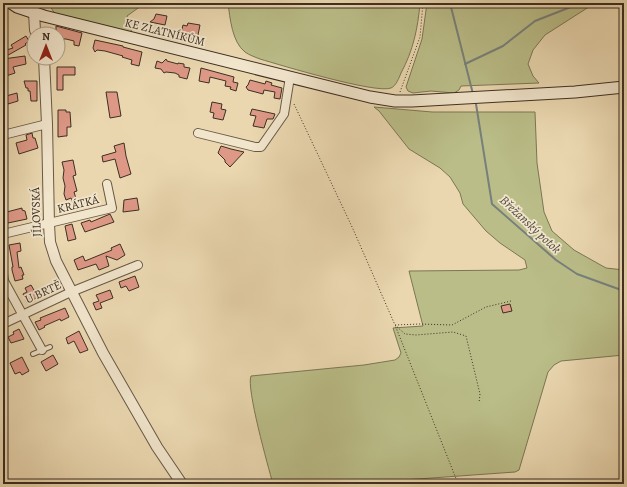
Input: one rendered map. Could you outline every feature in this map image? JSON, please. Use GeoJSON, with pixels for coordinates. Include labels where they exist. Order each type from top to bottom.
{"type":"FeatureCollection","features":[{"type":"Feature","properties":{"kind":"main road","name":"KE ZLATNÍKŮM"},"geometry":{"type":"LineString","coordinates":[[11,3],[17,7],[34,13],[370,97],[395,101],[503,97],[624,87]]}},
{"type":"Feature","properties":{"kind":"street"},"geometry":{"type":"LineString","coordinates":[[34,13],[35,26]]}},
{"type":"Feature","properties":{"kind":"street","name":"JÍLOVSKÁ"},"geometry":{"type":"LineString","coordinates":[[44,66],[50,242],[56,261],[103,353],[157,447],[182,484]]}},
{"type":"Feature","properties":{"kind":"street"},"geometry":{"type":"LineString","coordinates":[[198,133],[255,147],[261,146],[284,114],[290,77]]}},
{"type":"Feature","properties":{"kind":"street"},"geometry":{"type":"LineString","coordinates":[[3,135],[47,124]]}},
{"type":"Feature","properties":{"kind":"street","name":"KRÁTKÁ"},"geometry":{"type":"LineString","coordinates":[[49,224],[112,208],[106,184]]}},
{"type":"Feature","properties":{"kind":"street"},"geometry":{"type":"LineString","coordinates":[[3,234],[49,224]]}},
{"type":"Feature","properties":{"kind":"street","name":"U BRTĚ"},"geometry":{"type":"LineString","coordinates":[[3,324],[71,292],[138,265]]}},
{"type":"Feature","properties":{"kind":"street"},"geometry":{"type":"LineString","coordinates":[[3,274],[4,281],[22,315],[46,349]]}},
{"type":"Feature","properties":{"kind":"lane"},"geometry":{"type":"LineString","coordinates":[[33,354],[46,349]]}},
{"type":"Feature","properties":{"kind":"path"},"geometry":{"type":"LineString","coordinates":[[395,101],[403,87],[420,37],[424,3]]}},
{"type":"Feature","properties":{"kind":"path"},"geometry":{"type":"LineString","coordinates":[[293,102],[353,229],[395,325],[457,481]]}},
{"type":"Feature","properties":{"kind":"path"},"geometry":{"type":"LineString","coordinates":[[395,325],[452,325],[486,307],[511,301]]}},
{"type":"Feature","properties":{"kind":"path"},"geometry":{"type":"LineString","coordinates":[[395,325],[405,334],[416,335],[453,332],[466,336],[480,394],[479,403]]}},
{"type":"Feature","properties":{"kind":"green space"},"geometry":{"type":"Polygon","coordinates":[[[48,3],[145,3],[127,16],[132,33],[55,14],[48,3]]]}},
{"type":"Feature","properties":{"kind":"green space"},"geometry":{"type":"Polygon","coordinates":[[[228,3],[420,3],[418,21],[409,56],[394,86],[391,88],[382,89],[327,78],[260,59],[248,54],[241,48],[234,36],[228,3]]]}},
{"type":"Feature","properties":{"kind":"green space"},"geometry":{"type":"Polygon","coordinates":[[[427,3],[595,3],[545,35],[533,50],[528,64],[533,76],[539,83],[461,86],[459,90],[454,93],[431,91],[413,93],[408,91],[406,87],[422,39],[427,3]]]}},
{"type":"Feature","properties":{"kind":"green space"},"geometry":{"type":"Polygon","coordinates":[[[374,107],[432,112],[535,112],[537,163],[544,212],[552,231],[574,250],[606,268],[624,270],[624,355],[561,361],[554,365],[548,372],[519,470],[515,472],[348,484],[273,484],[254,411],[250,383],[251,376],[364,365],[395,360],[401,353],[393,328],[423,326],[409,271],[519,270],[527,268],[525,260],[500,243],[486,231],[463,204],[460,193],[450,177],[440,168],[409,149],[379,111],[374,107]]]}},
{"type":"Feature","properties":{"kind":"building"},"geometry":{"type":"Polygon","coordinates":[[[156,14],[167,16],[165,25],[150,22],[154,19],[156,14]]]}},
{"type":"Feature","properties":{"kind":"building"},"geometry":{"type":"Polygon","coordinates":[[[188,23],[200,25],[197,40],[180,37],[183,25],[187,26],[188,23]]]}},
{"type":"Feature","properties":{"kind":"building"},"geometry":{"type":"Polygon","coordinates":[[[66,29],[82,33],[79,46],[74,45],[74,41],[66,39],[66,29]]]}},
{"type":"Feature","properties":{"kind":"building"},"geometry":{"type":"Polygon","coordinates":[[[26,36],[26,45],[3,58],[3,51],[13,48],[11,45],[26,36]]]}},
{"type":"Feature","properties":{"kind":"building"},"geometry":{"type":"Polygon","coordinates":[[[95,40],[142,52],[139,66],[131,64],[132,60],[122,57],[123,56],[105,51],[97,50],[95,52],[93,48],[95,40]]]}},
{"type":"Feature","properties":{"kind":"building"},"geometry":{"type":"Polygon","coordinates":[[[25,56],[26,64],[13,67],[15,73],[6,76],[3,67],[3,59],[25,56]]]}},
{"type":"Feature","properties":{"kind":"building"},"geometry":{"type":"Polygon","coordinates":[[[166,59],[167,61],[184,64],[184,67],[190,68],[187,79],[179,77],[179,75],[175,73],[164,73],[161,69],[155,68],[157,61],[162,63],[166,59]]]}},
{"type":"Feature","properties":{"kind":"building"},"geometry":{"type":"Polygon","coordinates":[[[57,67],[75,67],[75,75],[63,75],[63,90],[57,90],[57,67]]]}},
{"type":"Feature","properties":{"kind":"building"},"geometry":{"type":"Polygon","coordinates":[[[201,68],[234,77],[233,82],[238,83],[236,91],[230,89],[231,87],[225,86],[226,81],[210,77],[209,83],[199,81],[201,68]]]}},
{"type":"Feature","properties":{"kind":"building"},"geometry":{"type":"Polygon","coordinates":[[[250,80],[265,84],[266,81],[272,83],[271,85],[282,88],[280,99],[274,98],[275,92],[264,90],[263,94],[248,90],[246,87],[250,80]]]}},
{"type":"Feature","properties":{"kind":"building"},"geometry":{"type":"Polygon","coordinates":[[[24,81],[37,81],[37,101],[31,101],[30,91],[26,88],[24,81]]]}},
{"type":"Feature","properties":{"kind":"building"},"geometry":{"type":"Polygon","coordinates":[[[106,92],[117,92],[121,116],[110,118],[106,92]]]}},
{"type":"Feature","properties":{"kind":"building"},"geometry":{"type":"Polygon","coordinates":[[[17,93],[18,101],[8,104],[6,96],[17,93]]]}},
{"type":"Feature","properties":{"kind":"building"},"geometry":{"type":"Polygon","coordinates":[[[212,102],[222,104],[221,109],[226,110],[223,120],[213,118],[214,113],[210,112],[212,102]]]}},
{"type":"Feature","properties":{"kind":"building"},"geometry":{"type":"Polygon","coordinates":[[[252,109],[275,114],[273,119],[267,119],[264,128],[253,126],[256,116],[250,115],[252,109]]]}},
{"type":"Feature","properties":{"kind":"building"},"geometry":{"type":"Polygon","coordinates":[[[58,110],[66,110],[66,112],[70,112],[71,127],[67,127],[67,136],[58,137],[58,110]]]}},
{"type":"Feature","properties":{"kind":"building"},"geometry":{"type":"Polygon","coordinates":[[[32,133],[38,148],[19,154],[16,143],[27,140],[26,135],[32,133]]]}},
{"type":"Feature","properties":{"kind":"building"},"geometry":{"type":"Polygon","coordinates":[[[124,143],[131,174],[120,178],[115,159],[103,162],[102,156],[116,152],[114,146],[124,143]]]}},
{"type":"Feature","properties":{"kind":"building"},"geometry":{"type":"Polygon","coordinates":[[[221,146],[244,152],[230,167],[218,153],[221,146]]]}},
{"type":"Feature","properties":{"kind":"building"},"geometry":{"type":"Polygon","coordinates":[[[73,160],[76,175],[73,176],[77,191],[74,192],[79,208],[76,210],[71,198],[66,200],[64,194],[64,170],[62,162],[73,160]]]}},
{"type":"Feature","properties":{"kind":"building"},"geometry":{"type":"Polygon","coordinates":[[[137,198],[139,210],[123,212],[124,200],[137,198]]]}},
{"type":"Feature","properties":{"kind":"building"},"geometry":{"type":"Polygon","coordinates":[[[22,208],[22,210],[25,211],[27,219],[3,224],[3,213],[22,208]]]}},
{"type":"Feature","properties":{"kind":"building"},"geometry":{"type":"Polygon","coordinates":[[[110,214],[114,222],[85,232],[81,223],[90,220],[91,222],[110,214]]]}},
{"type":"Feature","properties":{"kind":"building"},"geometry":{"type":"Polygon","coordinates":[[[72,224],[76,239],[68,241],[65,226],[72,224]]]}},
{"type":"Feature","properties":{"kind":"building"},"geometry":{"type":"Polygon","coordinates":[[[20,243],[21,251],[17,252],[19,268],[21,267],[24,275],[22,275],[23,279],[15,281],[9,245],[20,243]]]}},
{"type":"Feature","properties":{"kind":"building"},"geometry":{"type":"Polygon","coordinates":[[[120,244],[125,255],[117,260],[106,256],[109,266],[99,270],[96,264],[78,270],[74,260],[83,256],[85,261],[112,250],[111,248],[120,244]]]}},
{"type":"Feature","properties":{"kind":"building"},"geometry":{"type":"Polygon","coordinates":[[[135,276],[139,287],[129,291],[126,286],[121,288],[119,282],[135,276]]]}},
{"type":"Feature","properties":{"kind":"building"},"geometry":{"type":"Polygon","coordinates":[[[31,285],[38,297],[27,303],[23,294],[27,292],[25,288],[31,285]]]}},
{"type":"Feature","properties":{"kind":"building"},"geometry":{"type":"Polygon","coordinates":[[[110,290],[113,298],[100,303],[102,308],[96,310],[93,303],[99,301],[96,295],[110,290]]]}},
{"type":"Feature","properties":{"kind":"building"},"geometry":{"type":"Polygon","coordinates":[[[510,304],[512,311],[503,313],[501,306],[510,304]]]}},
{"type":"Feature","properties":{"kind":"building"},"geometry":{"type":"Polygon","coordinates":[[[65,308],[69,317],[61,321],[60,319],[44,326],[45,327],[39,330],[35,322],[41,320],[40,318],[65,308]]]}},
{"type":"Feature","properties":{"kind":"building"},"geometry":{"type":"Polygon","coordinates":[[[19,329],[24,339],[11,343],[8,337],[19,329]]]}},
{"type":"Feature","properties":{"kind":"building"},"geometry":{"type":"Polygon","coordinates":[[[79,331],[88,350],[80,353],[74,341],[68,344],[66,338],[79,331]]]}},
{"type":"Feature","properties":{"kind":"building"},"geometry":{"type":"Polygon","coordinates":[[[53,355],[58,364],[46,371],[41,362],[53,355]]]}},
{"type":"Feature","properties":{"kind":"building"},"geometry":{"type":"Polygon","coordinates":[[[22,357],[29,371],[22,375],[20,372],[15,374],[10,363],[22,357]]]}},
{"type":"Feature","properties":{"kind":"waterway","name":"Břežanský potok"},"geometry":{"type":"LineString","coordinates":[[450,3],[473,94]]}},
{"type":"Feature","properties":{"kind":"waterway"},"geometry":{"type":"LineString","coordinates":[[465,64],[503,46],[535,21],[581,3]]}},
{"type":"Feature","properties":{"kind":"waterway","name":"Břežanský potok"},"geometry":{"type":"LineString","coordinates":[[476,104],[492,204],[556,260],[577,274],[624,291]]}}]}
